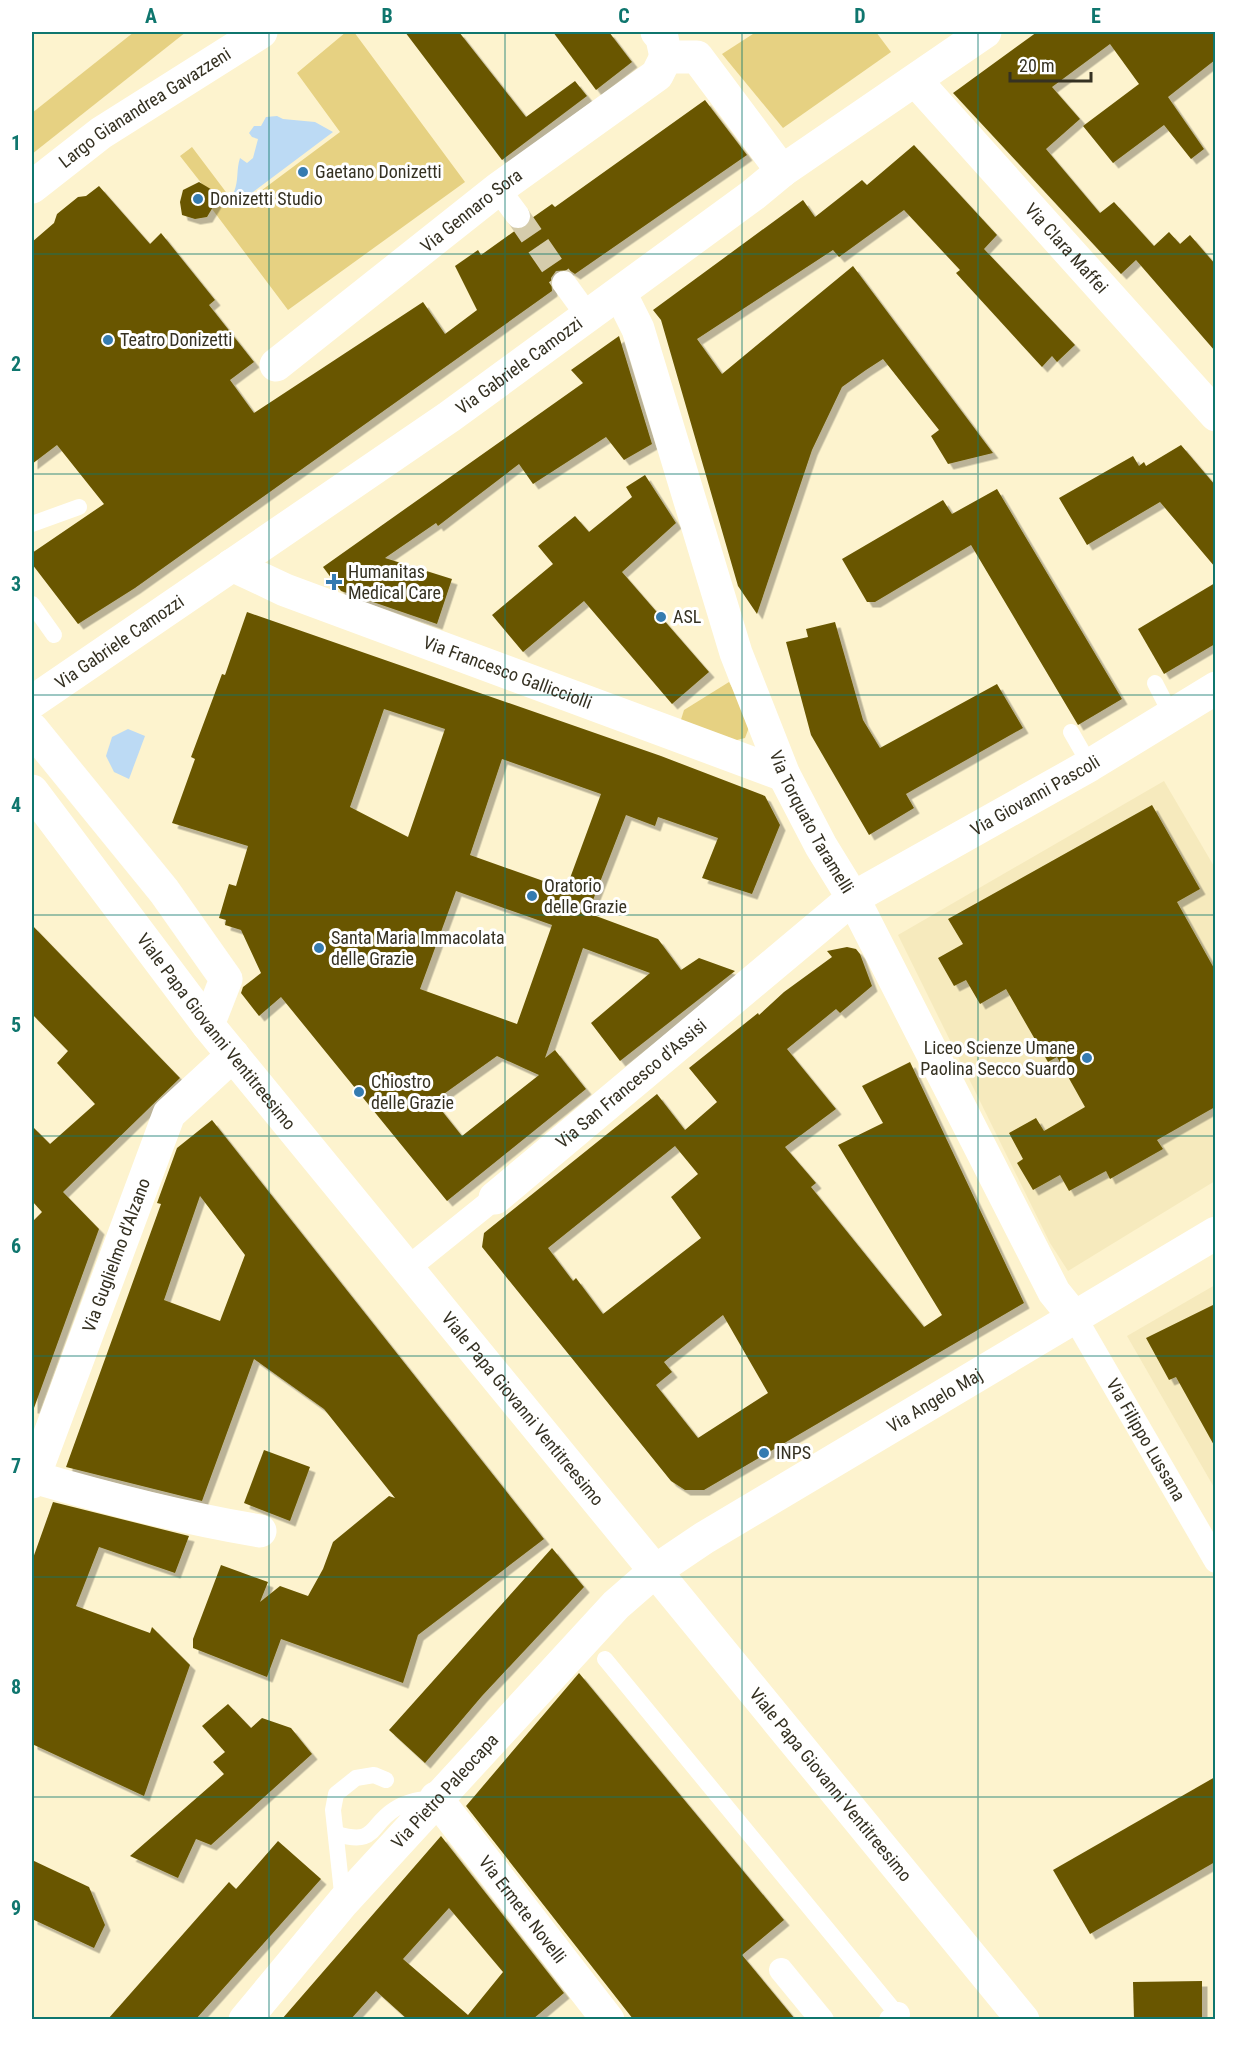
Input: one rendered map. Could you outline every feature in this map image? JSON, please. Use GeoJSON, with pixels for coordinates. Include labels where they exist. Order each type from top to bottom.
{"type":"FeatureCollection","features":[{"type":"Feature","properties":{"kind":"street","name":"Largo Gianandrea Gavazzeni"},"geometry":{"type":"LineString","coordinates":[[32,187],[101,134],[261,32]]}},
{"type":"Feature","properties":{"kind":"street","name":"Via Gabriele Camozzi"},"geometry":{"type":"LineString","coordinates":[[40,696],[449,417],[620,293],[782,171],[985,32]]}},
{"type":"Feature","properties":{"kind":"street"},"geometry":{"type":"LineString","coordinates":[[662,44],[697,57],[782,171]]}},
{"type":"Feature","properties":{"kind":"street","name":"Via Gennaro Sora"},"geometry":{"type":"LineString","coordinates":[[276,365],[498,189],[657,75],[662,44]]}},
{"type":"Feature","properties":{"kind":"street","name":"Via Clara Maffei"},"geometry":{"type":"LineString","coordinates":[[916,81],[1215,415]]}},
{"type":"Feature","properties":{"kind":"street"},"geometry":{"type":"LineString","coordinates":[[498,189],[518,216]]}},
{"type":"Feature","properties":{"kind":"street"},"geometry":{"type":"LineString","coordinates":[[564,283],[588,316]]}},
{"type":"Feature","properties":{"kind":"street","name":"Via Torquato Taramelli"},"geometry":{"type":"LineString","coordinates":[[620,293],[638,329],[736,653],[784,775],[821,846],[853,898],[1054,1292],[1075,1318]]}},
{"type":"Feature","properties":{"kind":"street","name":"Via Francesco Gallicciolli"},"geometry":{"type":"LineString","coordinates":[[232,565],[285,590],[784,775]]}},
{"type":"Feature","properties":{"kind":"street","name":"Via Giovanni Pascoli"},"geometry":{"type":"LineString","coordinates":[[853,898],[1090,765],[1173,716],[1215,688]]}},
{"type":"Feature","properties":{"kind":"street"},"geometry":{"type":"LineString","coordinates":[[32,729],[164,891],[226,979],[208,1025]]}},
{"type":"Feature","properties":{"kind":"street","name":"Viale Papa Giovanni Ventitreesimo"},"geometry":{"type":"LineString","coordinates":[[32,791],[208,1025],[1023,2019]]}},
{"type":"Feature","properties":{"kind":"street","name":"Via San Francesco d'Assisi"},"geometry":{"type":"LineString","coordinates":[[408,1268],[853,898]]}},
{"type":"Feature","properties":{"kind":"street","name":"Via Guglielmo d'Alzano"},"geometry":{"type":"LineString","coordinates":[[233,1055],[169,1114],[32,1480],[205,1521],[260,1531]]}},
{"type":"Feature","properties":{"kind":"street","name":"Via Angelo Maj"},"geometry":{"type":"LineString","coordinates":[[654,1571],[704,1538],[1215,1233]]}},
{"type":"Feature","properties":{"kind":"street","name":"Via Filippo Lussana"},"geometry":{"type":"LineString","coordinates":[[1075,1318],[1215,1562]]}},
{"type":"Feature","properties":{"kind":"street","name":"Via Pietro Paleocapa"},"geometry":{"type":"LineString","coordinates":[[245,2019],[343,1902],[436,1798],[616,1605],[654,1571]]}},
{"type":"Feature","properties":{"kind":"street","name":"Via Ermete Novelli"},"geometry":{"type":"LineString","coordinates":[[436,1798],[608,2019]]}},
{"type":"Feature","properties":{"kind":"street"},"geometry":{"type":"LineString","coordinates":[[781,1970],[822,2019]]}},
{"type":"Feature","properties":{"kind":"lane"},"geometry":{"type":"LineString","coordinates":[[32,524],[79,507]]}},
{"type":"Feature","properties":{"kind":"lane"},"geometry":{"type":"LineString","coordinates":[[32,604],[54,635]]}},
{"type":"Feature","properties":{"kind":"lane"},"geometry":{"type":"LineString","coordinates":[[1155,683],[1173,716]]}},
{"type":"Feature","properties":{"kind":"lane"},"geometry":{"type":"LineString","coordinates":[[1071,732],[1090,765]]}},
{"type":"Feature","properties":{"kind":"lane"},"geometry":{"type":"LineString","coordinates":[[605,1659],[897,2018]]}},
{"type":"Feature","properties":{"kind":"lane"},"geometry":{"type":"LineString","coordinates":[[343,1902],[333,1801],[341,1787],[356,1778],[382,1776],[386,1780]]}},
{"type":"Feature","properties":{"kind":"lane"},"geometry":{"type":"LineString","coordinates":[[337,1834],[355,1839],[366,1837],[393,1810],[411,1801],[436,1798]]}},
{"type":"Feature","properties":{"kind":"shaded area"},"geometry":{"type":"Polygon","coordinates":[[[134,32],[186,32],[32,154],[32,113],[134,32]]]}},
{"type":"Feature","properties":{"kind":"shaded area"},"geometry":{"type":"Polygon","coordinates":[[[346,32],[354,32],[465,182],[288,310],[212,209],[213,198],[180,156],[192,147],[238,208],[340,132],[297,73],[346,32]]]}},
{"type":"Feature","properties":{"kind":"shaded area"},"geometry":{"type":"Polygon","coordinates":[[[756,32],[876,32],[891,52],[783,128],[722,54],[756,32]]]}},
{"type":"Feature","properties":{"kind":"shaded area"},"geometry":{"type":"Polygon","coordinates":[[[729,682],[751,722],[745,738],[733,741],[679,726],[684,710],[729,682]]]}},
{"type":"Feature","properties":{"kind":"shaded area","name":"Liceo Scienze Umane Paolina Secco Suardo"},"geometry":{"type":"Polygon","coordinates":[[[1164,781],[1215,868],[1215,1181],[1068,1271],[1050,1243],[898,935],[1164,781]]]}},
{"type":"Feature","properties":{"kind":"shaded area"},"geometry":{"type":"Polygon","coordinates":[[[1215,1285],[1215,1489],[1127,1336],[1215,1285]]]}},
{"type":"Feature","properties":{"kind":"water"},"geometry":{"type":"Polygon","coordinates":[[[277,116],[283,119],[315,122],[333,132],[241,201],[234,192],[240,158],[247,163],[253,158],[258,139],[249,133],[254,126],[261,126],[266,117],[277,116]]]}},
{"type":"Feature","properties":{"kind":"water"},"geometry":{"type":"Polygon","coordinates":[[[128,729],[145,736],[129,779],[114,772],[106,756],[112,737],[128,729]]]}},
{"type":"Feature","properties":{"kind":"building"},"geometry":{"type":"Polygon","coordinates":[[[405,32],[459,32],[526,117],[575,81],[587,96],[502,160],[405,32]]]}},
{"type":"Feature","properties":{"kind":"building"},"geometry":{"type":"Polygon","coordinates":[[[553,32],[609,32],[632,62],[596,90],[553,32]]]}},
{"type":"Feature","properties":{"kind":"building"},"geometry":{"type":"Polygon","coordinates":[[[1037,32],[1215,32],[1215,60],[1168,97],[1204,149],[1191,159],[1164,125],[1113,163],[1083,126],[1139,84],[1110,44],[1052,87],[1080,119],[1046,149],[1100,213],[1114,202],[1154,246],[1169,232],[1180,244],[1190,235],[1215,264],[1215,351],[1136,260],[1121,274],[953,93],[1037,32]]]}},
{"type":"Feature","properties":{"kind":"building"},"geometry":{"type":"Polygon","coordinates":[[[705,100],[747,155],[575,274],[569,270],[556,271],[551,278],[552,291],[135,588],[78,624],[32,564],[32,553],[104,504],[57,445],[32,464],[32,242],[54,223],[57,214],[78,197],[86,196],[99,186],[150,244],[161,233],[215,300],[209,305],[254,362],[230,380],[254,413],[423,302],[445,334],[477,310],[455,266],[478,250],[481,255],[516,230],[526,228],[532,218],[552,204],[555,207],[705,100]]]}},
{"type":"Feature","properties":{"kind":"building"},"geometry":{"type":"Polygon","coordinates":[[[914,145],[997,235],[984,249],[1075,345],[1057,362],[1052,356],[1042,367],[956,273],[960,270],[904,210],[839,257],[833,250],[697,339],[722,374],[853,266],[993,453],[948,464],[931,436],[939,430],[883,359],[866,370],[842,387],[812,450],[757,614],[738,586],[661,320],[653,310],[803,200],[815,217],[862,180],[867,185],[914,145]]]}},
{"type":"Feature","properties":{"kind":"building","name":"Donizetti Studio"},"geometry":{"type":"Polygon","coordinates":[[[199,182],[214,191],[216,202],[207,217],[195,219],[182,215],[180,202],[183,190],[199,182]]]}},
{"type":"Feature","properties":{"kind":"building"},"geometry":{"type":"Polygon","coordinates":[[[619,336],[652,444],[624,460],[606,437],[533,484],[519,464],[438,526],[436,523],[385,558],[452,579],[437,624],[341,591],[323,567],[583,383],[571,370],[619,336]]]}},
{"type":"Feature","properties":{"kind":"building"},"geometry":{"type":"Polygon","coordinates":[[[1181,445],[1215,485],[1215,567],[1160,502],[1087,545],[1059,498],[1133,456],[1139,466],[1144,462],[1146,466],[1181,445]]]}},
{"type":"Feature","properties":{"kind":"building"},"geometry":{"type":"Polygon","coordinates":[[[645,475],[676,523],[622,572],[709,672],[672,704],[584,601],[523,652],[492,615],[553,564],[538,546],[575,516],[589,532],[632,497],[626,487],[645,475]]]}},
{"type":"Feature","properties":{"kind":"building"},"geometry":{"type":"Polygon","coordinates":[[[997,489],[1122,699],[1078,725],[971,545],[875,602],[867,602],[842,559],[943,500],[952,514],[997,489]]]}},
{"type":"Feature","properties":{"kind":"building"},"geometry":{"type":"Polygon","coordinates":[[[1215,583],[1215,644],[1164,674],[1138,629],[1215,583]]]}},
{"type":"Feature","properties":{"kind":"building"},"geometry":{"type":"Polygon","coordinates":[[[247,612],[661,756],[765,796],[780,825],[752,894],[702,878],[718,838],[658,817],[655,826],[626,815],[588,913],[658,939],[681,970],[699,958],[735,971],[620,1061],[591,1023],[650,973],[583,948],[545,1058],[555,1050],[586,1089],[447,1201],[281,997],[259,1016],[241,993],[243,987],[261,973],[241,930],[225,925],[226,920],[219,918],[229,884],[236,886],[248,846],[172,823],[195,759],[191,757],[222,674],[225,675],[247,612]],[[384,709],[350,807],[408,837],[445,729],[384,709]],[[502,759],[470,855],[566,889],[601,794],[502,759]],[[456,891],[420,989],[517,1024],[552,925],[456,891]],[[497,1056],[434,1101],[462,1136],[539,1075],[497,1056]]]}},
{"type":"Feature","properties":{"kind":"building"},"geometry":{"type":"Polygon","coordinates":[[[835,622],[863,720],[880,748],[997,684],[1023,728],[906,794],[914,808],[869,835],[811,735],[786,642],[808,637],[806,629],[835,622]]]}},
{"type":"Feature","properties":{"kind":"building","name":"Liceo Scienze Umane Paolina Secco Suardo"},"geometry":{"type":"Polygon","coordinates":[[[1152,805],[1200,889],[1177,902],[1215,970],[1215,1107],[1157,1140],[1163,1149],[1110,1179],[1106,1171],[1069,1191],[1060,1175],[1033,1190],[1017,1163],[1023,1159],[1009,1133],[1036,1118],[1044,1131],[1085,1107],[1057,1057],[1048,1062],[1006,989],[980,1004],[966,980],[954,986],[938,958],[963,944],[948,919],[1152,805]]]}},
{"type":"Feature","properties":{"kind":"building"},"geometry":{"type":"Polygon","coordinates":[[[32,925],[180,1078],[63,1192],[99,1229],[34,1408],[32,1408],[32,1222],[42,1212],[32,1201],[32,1126],[50,1144],[95,1104],[57,1063],[68,1051],[32,1014],[32,925]]]}},
{"type":"Feature","properties":{"kind":"building"},"geometry":{"type":"Polygon","coordinates":[[[847,947],[856,949],[872,986],[840,1013],[836,1009],[787,1049],[836,1109],[785,1147],[816,1183],[811,1187],[924,1327],[942,1315],[838,1145],[883,1123],[862,1086],[910,1062],[1024,1303],[704,1490],[685,1490],[671,1481],[482,1247],[484,1233],[657,1094],[685,1130],[717,1102],[689,1068],[832,957],[827,951],[847,947]],[[675,1146],[548,1248],[573,1281],[576,1278],[603,1314],[701,1238],[671,1197],[698,1174],[675,1146]],[[723,1315],[664,1362],[672,1372],[656,1385],[698,1438],[768,1393],[723,1315]]]}},
{"type":"Feature","properties":{"kind":"building"},"geometry":{"type":"Polygon","coordinates":[[[212,1120],[544,1539],[418,1635],[403,1683],[281,1639],[267,1677],[193,1648],[193,1639],[221,1565],[268,1582],[260,1602],[280,1586],[308,1596],[323,1569],[333,1542],[389,1496],[395,1498],[324,1409],[254,1359],[202,1501],[66,1467],[161,1204],[157,1203],[177,1148],[212,1120]],[[200,1196],[164,1300],[220,1321],[245,1255],[200,1196]]]}},
{"type":"Feature","properties":{"kind":"building"},"geometry":{"type":"Polygon","coordinates":[[[1215,1304],[1215,1447],[1176,1377],[1169,1380],[1146,1338],[1215,1304]]]}},
{"type":"Feature","properties":{"kind":"building"},"geometry":{"type":"Polygon","coordinates":[[[264,1450],[310,1467],[290,1521],[244,1503],[264,1450]]]}},
{"type":"Feature","properties":{"kind":"building"},"geometry":{"type":"Polygon","coordinates":[[[53,1502],[189,1536],[175,1573],[99,1547],[76,1606],[150,1633],[152,1627],[190,1665],[144,1796],[32,1744],[32,1561],[53,1502]]]}},
{"type":"Feature","properties":{"kind":"building"},"geometry":{"type":"Polygon","coordinates":[[[552,1548],[584,1587],[482,1696],[425,1763],[389,1730],[552,1548]]]}},
{"type":"Feature","properties":{"kind":"building"},"geometry":{"type":"Polygon","coordinates":[[[579,1673],[784,1920],[742,1955],[795,2019],[633,2019],[466,1806],[579,1673]]]}},
{"type":"Feature","properties":{"kind":"building"},"geometry":{"type":"Polygon","coordinates":[[[228,1704],[251,1728],[262,1718],[291,1728],[312,1754],[211,1845],[196,1839],[178,1878],[130,1856],[224,1774],[213,1762],[225,1752],[202,1726],[228,1704]]]}},
{"type":"Feature","properties":{"kind":"building"},"geometry":{"type":"Polygon","coordinates":[[[1215,1777],[1215,1862],[1090,1934],[1053,1870],[1215,1777]]]}},
{"type":"Feature","properties":{"kind":"building"},"geometry":{"type":"Polygon","coordinates":[[[441,1836],[564,1993],[533,2019],[407,2019],[376,1991],[351,2019],[282,2019],[441,1836]],[[449,1908],[403,1959],[468,2015],[503,1972],[449,1908]]]}},
{"type":"Feature","properties":{"kind":"building"},"geometry":{"type":"Polygon","coordinates":[[[278,1841],[321,1879],[196,2019],[108,2019],[229,1882],[236,1889],[278,1841]]]}},
{"type":"Feature","properties":{"kind":"building"},"geometry":{"type":"Polygon","coordinates":[[[32,1860],[89,1887],[105,1925],[94,1948],[32,1919],[32,1860]]]}},
{"type":"Feature","properties":{"kind":"building"},"geometry":{"type":"Polygon","coordinates":[[[1202,1981],[1202,2019],[1134,2019],[1133,1982],[1202,1981]]]}},
{"type":"Feature","properties":{"kind":"tunnel"},"geometry":{"type":"LineString","coordinates":[[518,216],[564,283]]}},
{"type":"Feature","properties":{"kind":"place","name":"Gaetano Donizetti"},"geometry":{"type":"Point","coordinates":[303,172]}},
{"type":"Feature","properties":{"kind":"place","name":"Donizetti Studio"},"geometry":{"type":"Point","coordinates":[198,199]}},
{"type":"Feature","properties":{"kind":"place","name":"Teatro Donizetti"},"geometry":{"type":"Point","coordinates":[108,340]}},
{"type":"Feature","properties":{"kind":"place","name":"Humanitas Medical Care"},"geometry":{"type":"Point","coordinates":[334,582]}},
{"type":"Feature","properties":{"kind":"place","name":"ASL"},"geometry":{"type":"Point","coordinates":[661,617]}},
{"type":"Feature","properties":{"kind":"place","name":"Oratorio delle Grazie"},"geometry":{"type":"Point","coordinates":[532,896]}},
{"type":"Feature","properties":{"kind":"place","name":"Santa Maria Immacolata delle Grazie"},"geometry":{"type":"Point","coordinates":[319,948]}},
{"type":"Feature","properties":{"kind":"place","name":"Liceo Scienze Umane Paolina Secco Suardo"},"geometry":{"type":"Point","coordinates":[1087,1058]}},
{"type":"Feature","properties":{"kind":"place","name":"Chiostro delle Grazie"},"geometry":{"type":"Point","coordinates":[359,1092]}},
{"type":"Feature","properties":{"kind":"place","name":"INPS"},"geometry":{"type":"Point","coordinates":[764,1453]}}]}
